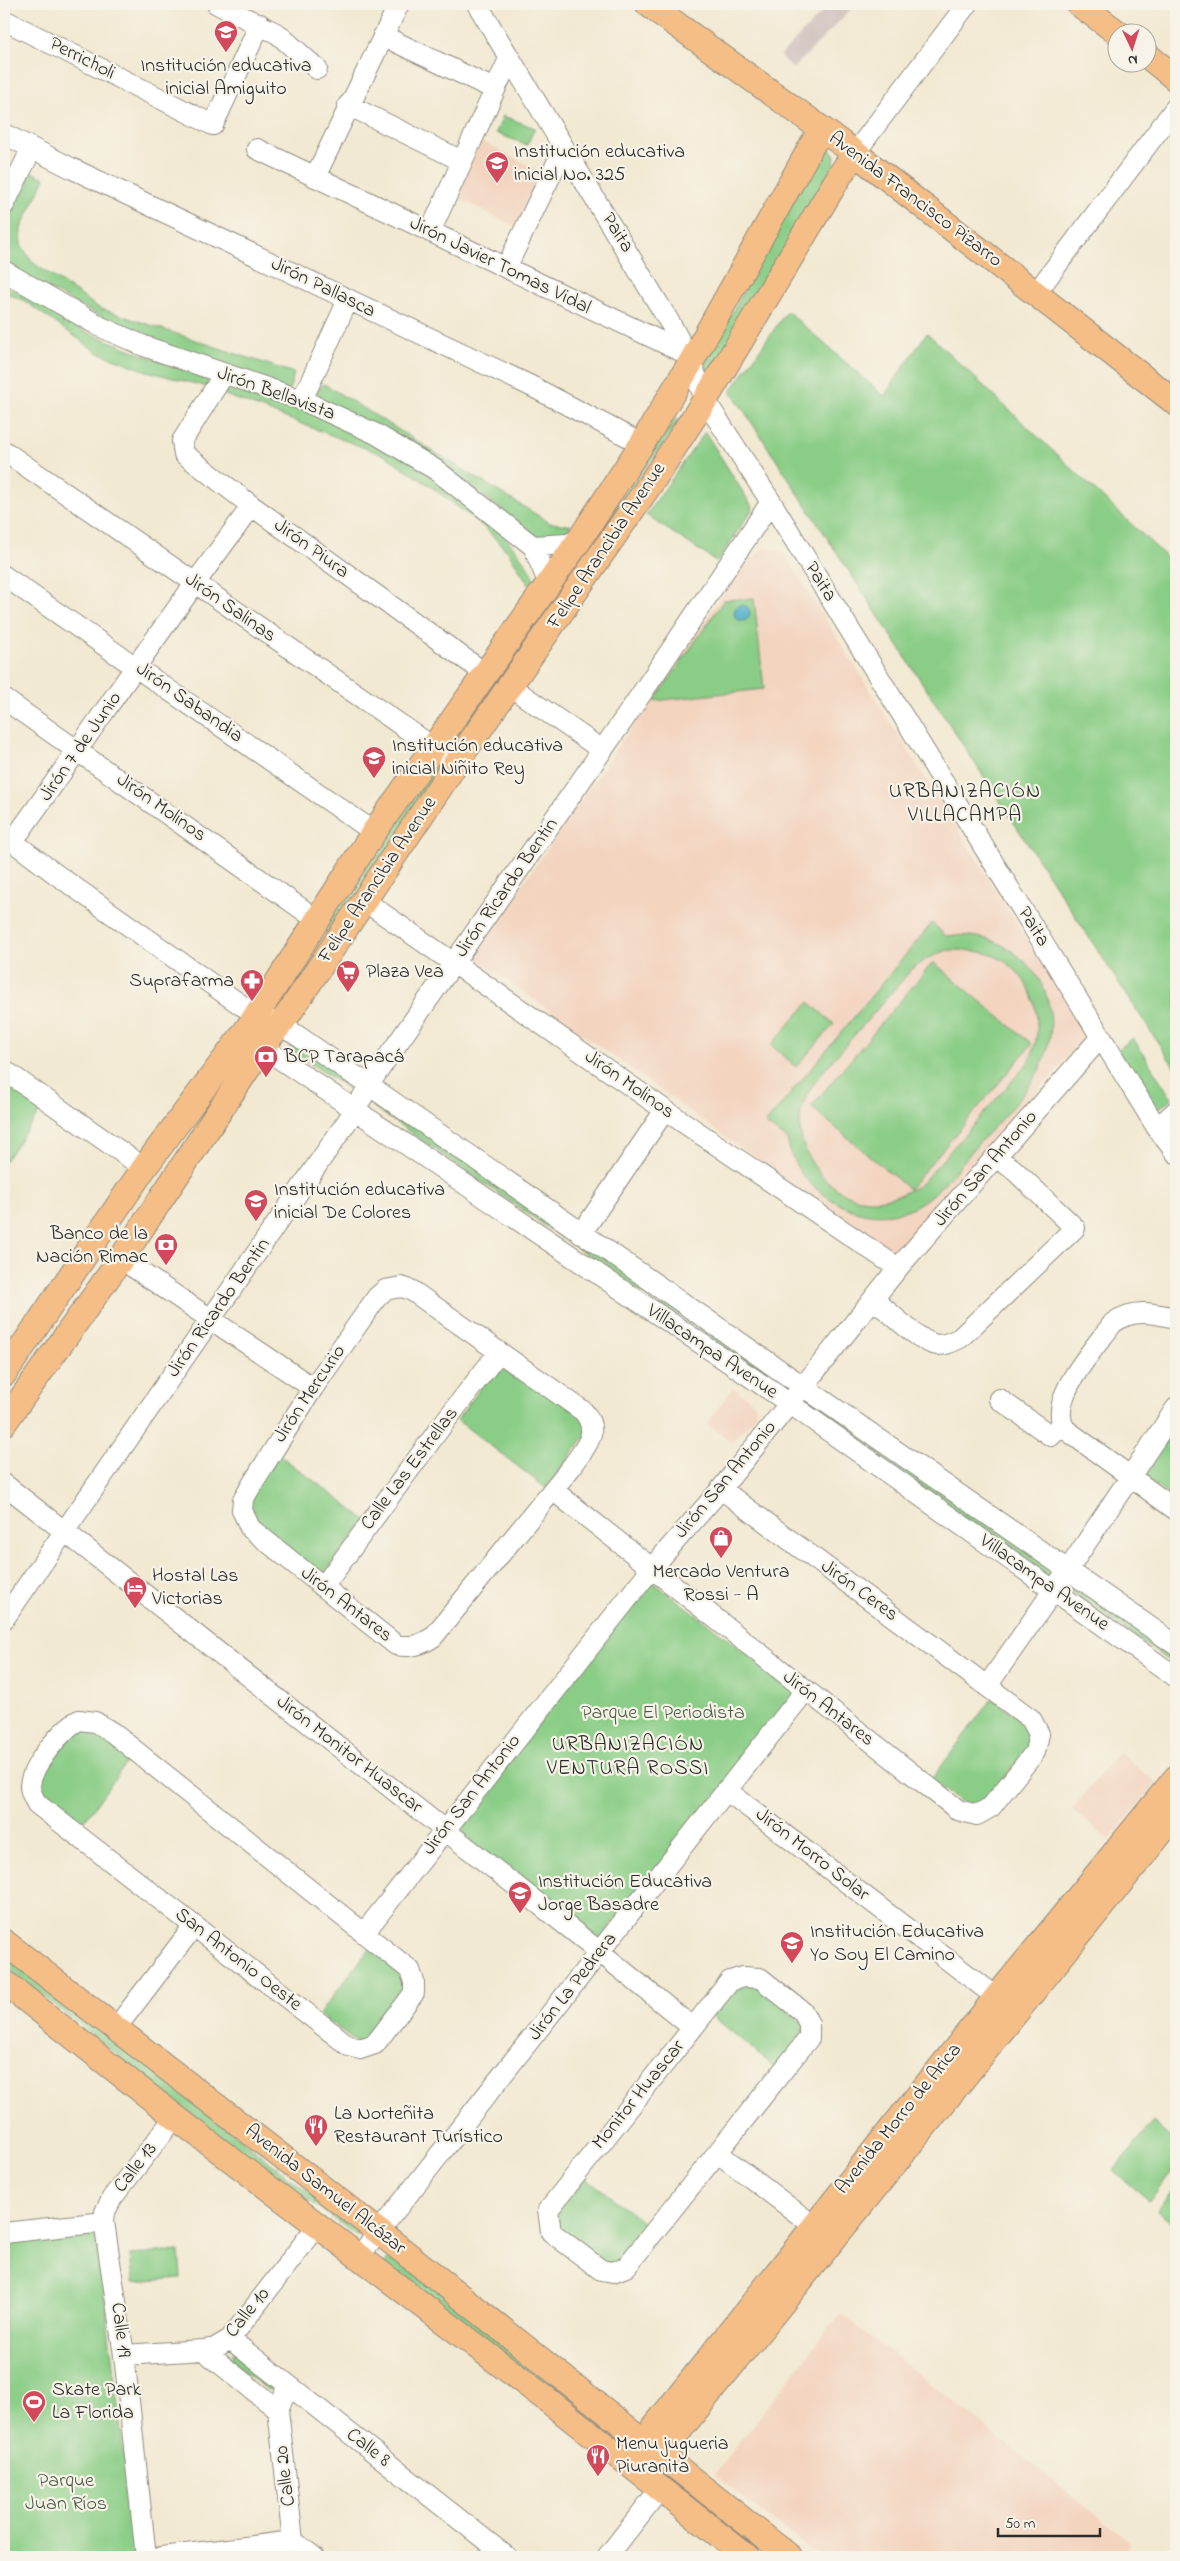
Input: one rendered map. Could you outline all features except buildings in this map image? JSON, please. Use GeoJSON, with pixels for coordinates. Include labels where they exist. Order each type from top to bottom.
{"type":"FeatureCollection","features":[{"type":"Feature","properties":{"kind":"main road"},"geometry":{"type":"LineString","coordinates":[[1079,4],[1108,26]]}},
{"type":"Feature","properties":{"kind":"main road","name":"Avenida Francisco Pizarro"},"geometry":{"type":"LineString","coordinates":[[662,8],[855,153],[1176,403]]}},
{"type":"Feature","properties":{"kind":"main road"},"geometry":{"type":"LineString","coordinates":[[1158,64],[1176,79]]}},
{"type":"Feature","properties":{"kind":"main road","name":"Felipe Arancibia Avenue"},"geometry":{"type":"LineString","coordinates":[[4,1422],[121,1259],[252,1023],[316,919],[374,832],[580,539],[642,444],[689,358],[821,129]]}},
{"type":"Feature","properties":{"kind":"main road","name":"Felipe Arancibia Avenue"},"geometry":{"type":"LineString","coordinates":[[252,1023],[280,1024],[456,763],[511,687],[655,477],[705,400],[855,153]]}},
{"type":"Feature","properties":{"kind":"main road","name":"Felipe Arancibia Avenue"},"geometry":{"type":"LineString","coordinates":[[4,1374],[144,1168],[252,1023]]}},
{"type":"Feature","properties":{"kind":"main road","name":"Avenida Morro de Arica"},"geometry":{"type":"LineString","coordinates":[[643,2476],[652,2447],[814,2226],[996,1998],[1176,1778]]}},
{"type":"Feature","properties":{"kind":"main road","name":"Avenida Morro de Arica"},"geometry":{"type":"LineString","coordinates":[[652,2447],[1017,2012],[1176,1814]]}},
{"type":"Feature","properties":{"kind":"main road","name":"Avenida Samuel Alcázar"},"geometry":{"type":"LineString","coordinates":[[4,1942],[379,2232],[790,2557]]}},
{"type":"Feature","properties":{"kind":"main road","name":"Avenida Samuel Alcázar"},"geometry":{"type":"LineString","coordinates":[[9,1992],[550,2402],[747,2557]]}},
{"type":"Feature","properties":{"kind":"street"},"geometry":{"type":"LineString","coordinates":[[217,4],[260,24],[289,42],[317,69]]}},
{"type":"Feature","properties":{"kind":"street"},"geometry":{"type":"LineString","coordinates":[[315,177],[348,105],[399,4]]}},
{"type":"Feature","properties":{"kind":"street","name":"Paita"},"geometry":{"type":"LineString","coordinates":[[477,4],[632,258],[689,358],[705,400],[771,502],[1157,1128],[1176,1153]]}},
{"type":"Feature","properties":{"kind":"street"},"geometry":{"type":"LineString","coordinates":[[855,153],[967,4]]}},
{"type":"Feature","properties":{"kind":"street","name":"Perricholi"},"geometry":{"type":"LineString","coordinates":[[4,20],[213,125],[260,24]]}},
{"type":"Feature","properties":{"kind":"street"},"geometry":{"type":"LineString","coordinates":[[383,36],[494,89]]}},
{"type":"Feature","properties":{"kind":"street"},"geometry":{"type":"LineString","coordinates":[[430,232],[509,59]]}},
{"type":"Feature","properties":{"kind":"street"},"geometry":{"type":"LineString","coordinates":[[348,105],[462,161]]}},
{"type":"Feature","properties":{"kind":"street"},"geometry":{"type":"LineString","coordinates":[[1036,293],[1176,107]]}},
{"type":"Feature","properties":{"kind":"street","name":"Jirón Pallasca"},"geometry":{"type":"LineString","coordinates":[[4,134],[531,386],[642,444]]}},
{"type":"Feature","properties":{"kind":"street"},"geometry":{"type":"LineString","coordinates":[[4,205],[32,148]]}},
{"type":"Feature","properties":{"kind":"street"},"geometry":{"type":"LineString","coordinates":[[506,268],[564,148]]}},
{"type":"Feature","properties":{"kind":"street","name":"Jirón Javier Tomas Vidal"},"geometry":{"type":"LineString","coordinates":[[258,149],[689,358]]}},
{"type":"Feature","properties":{"kind":"street","name":"Jirón Bellavista"},"geometry":{"type":"LineString","coordinates":[[4,271],[101,327],[144,346],[302,400],[376,434],[457,485],[533,546],[549,584]]}},
{"type":"Feature","properties":{"kind":"street"},"geometry":{"type":"LineString","coordinates":[[302,400],[348,300]]}},
{"type":"Feature","properties":{"kind":"street","name":"Jirón Piura"},"geometry":{"type":"LineString","coordinates":[[224,374],[182,441],[184,454],[252,506],[486,674]]}},
{"type":"Feature","properties":{"kind":"street","name":"Jirón Salinas"},"geometry":{"type":"LineString","coordinates":[[4,451],[456,763]]}},
{"type":"Feature","properties":{"kind":"street","name":"Jirón Ricardo Bentin"},"geometry":{"type":"LineString","coordinates":[[4,1619],[212,1319],[355,1110],[369,1085],[602,750],[771,502]]}},
{"type":"Feature","properties":{"kind":"street","name":"Jirón 7 de Junio"},"geometry":{"type":"LineString","coordinates":[[9,838],[79,750],[138,667],[193,583],[252,506]]}},
{"type":"Feature","properties":{"kind":"street"},"geometry":{"type":"LineString","coordinates":[[533,546],[568,544],[580,539]]}},
{"type":"Feature","properties":{"kind":"street","name":"Jirón Sabandia"},"geometry":{"type":"LineString","coordinates":[[4,576],[374,832]]}},
{"type":"Feature","properties":{"kind":"street"},"geometry":{"type":"LineString","coordinates":[[511,687],[602,750]]}},
{"type":"Feature","properties":{"kind":"street","name":"Jirón Molinos"},"geometry":{"type":"LineString","coordinates":[[4,699],[79,750],[316,919]]}},
{"type":"Feature","properties":{"kind":"street","name":"Villacampa Avenue"},"geometry":{"type":"LineString","coordinates":[[9,838],[252,1023],[355,1110],[789,1403],[1176,1677]]}},
{"type":"Feature","properties":{"kind":"street","name":"Jirón Molinos"},"geometry":{"type":"LineString","coordinates":[[363,900],[665,1110],[898,1268]]}},
{"type":"Feature","properties":{"kind":"street","name":"Villacampa Avenue"},"geometry":{"type":"LineString","coordinates":[[280,1024],[1176,1645]]}},
{"type":"Feature","properties":{"kind":"street","name":"Jirón San Antonio"},"geometry":{"type":"LineString","coordinates":[[364,1933],[651,1569],[721,1488],[898,1268],[997,1158],[1101,1037]]}},
{"type":"Feature","properties":{"kind":"street"},"geometry":{"type":"LineString","coordinates":[[4,1070],[144,1168]]}},
{"type":"Feature","properties":{"kind":"street"},"geometry":{"type":"LineString","coordinates":[[581,1234],[665,1110]]}},
{"type":"Feature","properties":{"kind":"street"},"geometry":{"type":"LineString","coordinates":[[1157,1128],[1176,1111]]}},
{"type":"Feature","properties":{"kind":"street"},"geometry":{"type":"LineString","coordinates":[[874,1300],[923,1338],[935,1344],[948,1344],[966,1332],[1075,1228],[1013,1169],[997,1158]]}},
{"type":"Feature","properties":{"kind":"street"},"geometry":{"type":"LineString","coordinates":[[121,1259],[313,1388]]}},
{"type":"Feature","properties":{"kind":"street","name":"Jirón Antares"},"geometry":{"type":"LineString","coordinates":[[242,1510],[250,1528],[396,1645],[407,1647],[422,1644],[433,1637],[554,1491],[587,1445],[592,1434],[590,1419],[583,1411],[411,1290],[392,1288]]}},
{"type":"Feature","properties":{"kind":"street","name":"Jirón Mercurio"},"geometry":{"type":"LineString","coordinates":[[242,1510],[243,1500],[254,1481],[313,1388],[377,1297],[385,1290],[392,1288]]}},
{"type":"Feature","properties":{"kind":"street"},"geometry":{"type":"LineString","coordinates":[[1176,1318],[1135,1312],[1123,1315],[1113,1323],[1065,1391],[1059,1409],[1062,1424],[1130,1478],[1176,1510]]}},
{"type":"Feature","properties":{"kind":"street","name":"Calle Las Estrellas"},"geometry":{"type":"LineString","coordinates":[[324,1587],[440,1428],[499,1352]]}},
{"type":"Feature","properties":{"kind":"street"},"geometry":{"type":"LineString","coordinates":[[999,1399],[1051,1436],[1062,1424]]}},
{"type":"Feature","properties":{"kind":"street"},"geometry":{"type":"LineString","coordinates":[[992,1690],[1054,1590],[1176,1408]]}},
{"type":"Feature","properties":{"kind":"street","name":"Jirón Monitor Huascar"},"geometry":{"type":"LineString","coordinates":[[4,1484],[600,1952],[693,2028]]}},
{"type":"Feature","properties":{"kind":"street","name":"Jirón Ceres"},"geometry":{"type":"LineString","coordinates":[[721,1488],[992,1690]]}},
{"type":"Feature","properties":{"kind":"street","name":"Jirón Antares"},"geometry":{"type":"LineString","coordinates":[[554,1491],[958,1810],[977,1815],[992,1808],[1035,1752],[1039,1743],[1036,1725],[1032,1719],[992,1690]]}},
{"type":"Feature","properties":{"kind":"street","name":"Jirón La Pedrera"},"geometry":{"type":"LineString","coordinates":[[358,2258],[805,1691]]}},
{"type":"Feature","properties":{"kind":"street","name":"San Antonio Oeste"},"geometry":{"type":"LineString","coordinates":[[79,1720],[95,1722],[113,1733],[410,1970],[414,1987],[409,2001],[375,2044],[360,2049],[349,2046],[194,1926],[37,1804],[30,1789],[31,1776],[67,1726],[79,1720]]}},
{"type":"Feature","properties":{"kind":"street","name":"Jirón Morro Solar"},"geometry":{"type":"LineString","coordinates":[[726,1790],[996,1998],[1017,2012]]}},
{"type":"Feature","properties":{"kind":"street"},"geometry":{"type":"LineString","coordinates":[[116,2028],[194,1926]]}},
{"type":"Feature","properties":{"kind":"street","name":"Monitor Huascar"},"geometry":{"type":"LineString","coordinates":[[744,1977],[760,1978],[803,2012],[809,2024],[809,2038],[626,2267],[613,2272],[601,2270],[551,2232],[548,2210],[693,2028],[730,1981],[744,1977]]}},
{"type":"Feature","properties":{"kind":"street","name":"Calle 13"},"geometry":{"type":"LineString","coordinates":[[104,2222],[105,2212],[112,2198],[175,2118]]}},
{"type":"Feature","properties":{"kind":"street"},"geometry":{"type":"LineString","coordinates":[[718,2153],[814,2226]]}},
{"type":"Feature","properties":{"kind":"street"},"geometry":{"type":"LineString","coordinates":[[4,2233],[104,2222]]}},
{"type":"Feature","properties":{"kind":"street","name":"Calle 19"},"geometry":{"type":"LineString","coordinates":[[104,2222],[124,2355],[146,2557]]}},
{"type":"Feature","properties":{"kind":"street","name":"Calle 10"},"geometry":{"type":"LineString","coordinates":[[124,2355],[203,2350],[215,2348],[230,2339],[317,2226]]}},
{"type":"Feature","properties":{"kind":"street","name":"Calle 8"},"geometry":{"type":"LineString","coordinates":[[230,2339],[507,2557]]}},
{"type":"Feature","properties":{"kind":"street"},"geometry":{"type":"LineString","coordinates":[[203,2350],[278,2410]]}},
{"type":"Feature","properties":{"kind":"street","name":"Calle 20"},"geometry":{"type":"LineString","coordinates":[[288,2384],[278,2410],[293,2541]]}},
{"type":"Feature","properties":{"kind":"street"},"geometry":{"type":"LineString","coordinates":[[607,2557],[643,2476]]}},
{"type":"Feature","properties":{"kind":"street"},"geometry":{"type":"LineString","coordinates":[[161,2557],[293,2541],[314,2557]]}},
{"type":"Feature","properties":{"kind":"shaded area"},"geometry":{"type":"Polygon","coordinates":[[[824,4],[856,4],[793,69],[780,56],[827,7],[824,4]]]}},
{"type":"Feature","properties":{"kind":"shaded area","name":"Institución educativa inicial No. 325"},"geometry":{"type":"Polygon","coordinates":[[[481,141],[541,172],[516,227],[452,195],[481,141]]]}},
{"type":"Feature","properties":{"kind":"shaded area"},"geometry":{"type":"Polygon","coordinates":[[[764,548],[783,552],[1087,1035],[893,1257],[473,956],[735,577],[764,548]]]}},
{"type":"Feature","properties":{"kind":"shaded area"},"geometry":{"type":"Polygon","coordinates":[[[733,1388],[755,1403],[756,1416],[732,1442],[707,1424],[733,1388]]]}},
{"type":"Feature","properties":{"kind":"shaded area"},"geometry":{"type":"Polygon","coordinates":[[[1119,1752],[1157,1783],[1109,1840],[1072,1809],[1119,1752]]]}},
{"type":"Feature","properties":{"kind":"shaded area"},"geometry":{"type":"Polygon","coordinates":[[[841,2313],[1132,2543],[1121,2557],[820,2557],[714,2475],[841,2313]]]}},
{"type":"Feature","properties":{"kind":"green space"},"geometry":{"type":"Polygon","coordinates":[[[503,116],[535,128],[527,145],[496,133],[503,116]]]}},
{"type":"Feature","properties":{"kind":"green space"},"geometry":{"type":"Polygon","coordinates":[[[829,148],[835,155],[834,166],[712,374],[706,368],[706,361],[820,150],[829,148]]]}},
{"type":"Feature","properties":{"kind":"green space"},"geometry":{"type":"Polygon","coordinates":[[[31,172],[45,178],[21,228],[21,245],[32,262],[99,308],[294,373],[289,391],[156,346],[13,270],[4,255],[4,226],[31,172]]]}},
{"type":"Feature","properties":{"kind":"green space"},"geometry":{"type":"Polygon","coordinates":[[[4,284],[86,332],[208,380],[207,387],[147,371],[97,352],[23,300],[4,292],[4,284]]]}},
{"type":"Feature","properties":{"kind":"green space"},"geometry":{"type":"Polygon","coordinates":[[[787,311],[884,396],[927,333],[1176,566],[1176,1070],[731,391],[787,311]]]}},
{"type":"Feature","properties":{"kind":"green space"},"geometry":{"type":"Polygon","coordinates":[[[324,384],[550,523],[571,525],[559,542],[536,536],[472,487],[311,396],[324,384]]]}},
{"type":"Feature","properties":{"kind":"green space"},"geometry":{"type":"Polygon","coordinates":[[[227,385],[336,422],[390,448],[428,471],[481,512],[497,528],[525,562],[536,584],[529,585],[509,553],[484,527],[429,485],[386,456],[223,394],[227,385]]]}},
{"type":"Feature","properties":{"kind":"green space"},"geometry":{"type":"Polygon","coordinates":[[[676,418],[680,420],[459,737],[457,732],[676,418]]]}},
{"type":"Feature","properties":{"kind":"green space"},"geometry":{"type":"Polygon","coordinates":[[[705,432],[753,508],[717,562],[646,515],[705,432]]]}},
{"type":"Feature","properties":{"kind":"green space"},"geometry":{"type":"Polygon","coordinates":[[[754,598],[764,689],[654,701],[724,600],[754,598]]]}},
{"type":"Feature","properties":{"kind":"green space"},"geometry":{"type":"Polygon","coordinates":[[[437,766],[444,770],[329,937],[321,929],[437,766]]]}},
{"type":"Feature","properties":{"kind":"green space"},"geometry":{"type":"Polygon","coordinates":[[[932,923],[946,936],[969,936],[1001,944],[1028,965],[1038,978],[1045,992],[1051,1021],[1047,1052],[1041,1066],[1014,1105],[945,1182],[916,1206],[893,1214],[883,1215],[863,1213],[835,1202],[811,1184],[800,1172],[792,1157],[787,1139],[765,1124],[932,923]],[[948,950],[928,958],[912,969],[822,1073],[807,1094],[801,1115],[800,1128],[806,1152],[820,1173],[839,1190],[849,1196],[870,1200],[881,1199],[901,1194],[921,1184],[1028,1063],[1033,1050],[1037,1022],[1031,994],[1024,981],[1015,970],[997,957],[977,951],[948,950]]]}},
{"type":"Feature","properties":{"kind":"green space"},"geometry":{"type":"Polygon","coordinates":[[[933,962],[1032,1044],[909,1189],[811,1107],[933,962]]]}},
{"type":"Feature","properties":{"kind":"green space"},"geometry":{"type":"Polygon","coordinates":[[[809,1002],[834,1024],[796,1067],[771,1045],[809,1002]]]}},
{"type":"Feature","properties":{"kind":"green space"},"geometry":{"type":"Polygon","coordinates":[[[1133,1038],[1172,1099],[1155,1111],[1116,1051],[1133,1038]]]}},
{"type":"Feature","properties":{"kind":"green space"},"geometry":{"type":"Polygon","coordinates":[[[295,1042],[356,1083],[351,1090],[290,1050],[295,1042]]]}},
{"type":"Feature","properties":{"kind":"green space"},"geometry":{"type":"Polygon","coordinates":[[[4,1076],[45,1104],[5,1161],[4,1160],[4,1076]]]}},
{"type":"Feature","properties":{"kind":"green space"},"geometry":{"type":"Polygon","coordinates":[[[378,1097],[789,1385],[783,1391],[371,1105],[378,1097]]]}},
{"type":"Feature","properties":{"kind":"green space"},"geometry":{"type":"Polygon","coordinates":[[[499,1363],[584,1417],[588,1433],[546,1488],[457,1420],[499,1363]]]}},
{"type":"Feature","properties":{"kind":"green space"},"geometry":{"type":"Polygon","coordinates":[[[813,1398],[1054,1570],[1048,1578],[809,1409],[813,1398]]]}},
{"type":"Feature","properties":{"kind":"green space"},"geometry":{"type":"Polygon","coordinates":[[[1176,1426],[1176,1500],[1139,1475],[1176,1426]]]}},
{"type":"Feature","properties":{"kind":"green space"},"geometry":{"type":"Polygon","coordinates":[[[278,1454],[366,1520],[324,1574],[319,1575],[253,1526],[248,1500],[278,1454]]]}},
{"type":"Feature","properties":{"kind":"green space","name":"Parque El Periodista"},"geometry":{"type":"Polygon","coordinates":[[[650,1580],[793,1688],[796,1696],[598,1942],[457,1830],[650,1580]]]}},
{"type":"Feature","properties":{"kind":"green space"},"geometry":{"type":"Polygon","coordinates":[[[1073,1582],[1176,1654],[1176,1666],[1070,1591],[1073,1582]]]}},
{"type":"Feature","properties":{"kind":"green space"},"geometry":{"type":"Polygon","coordinates":[[[992,1698],[1027,1724],[1030,1747],[979,1806],[965,1805],[931,1780],[992,1698]]]}},
{"type":"Feature","properties":{"kind":"green space"},"geometry":{"type":"Polygon","coordinates":[[[94,1728],[133,1753],[80,1827],[52,1807],[47,1801],[40,1787],[40,1779],[75,1731],[94,1728]]]}},
{"type":"Feature","properties":{"kind":"green space"},"geometry":{"type":"Polygon","coordinates":[[[373,1944],[409,1973],[411,1993],[360,2044],[319,2014],[373,1944]]]}},
{"type":"Feature","properties":{"kind":"green space"},"geometry":{"type":"Polygon","coordinates":[[[4,1955],[362,2234],[356,2235],[299,2193],[290,2192],[4,1965],[4,1955]]]}},
{"type":"Feature","properties":{"kind":"green space"},"geometry":{"type":"Polygon","coordinates":[[[749,1980],[806,2025],[778,2070],[710,2014],[732,1984],[749,1980]]]}},
{"type":"Feature","properties":{"kind":"green space"},"geometry":{"type":"Polygon","coordinates":[[[1153,2122],[1176,2142],[1176,2168],[1149,2201],[1113,2171],[1153,2122]]]}},
{"type":"Feature","properties":{"kind":"green space"},"geometry":{"type":"Polygon","coordinates":[[[584,2176],[652,2229],[612,2267],[555,2230],[553,2214],[584,2176]]]}},
{"type":"Feature","properties":{"kind":"green space"},"geometry":{"type":"Polygon","coordinates":[[[1176,2186],[1176,2226],[1157,2211],[1176,2186]]]}},
{"type":"Feature","properties":{"kind":"green space","name":"Parque Juan Ríos"},"geometry":{"type":"Polygon","coordinates":[[[88,2231],[97,2237],[136,2552],[131,2557],[4,2557],[4,2241],[88,2231]]]}},
{"type":"Feature","properties":{"kind":"green space"},"geometry":{"type":"Polygon","coordinates":[[[179,2251],[181,2278],[133,2282],[130,2255],[179,2251]]]}},
{"type":"Feature","properties":{"kind":"green space"},"geometry":{"type":"Polygon","coordinates":[[[394,2254],[622,2436],[619,2442],[384,2264],[394,2254]]]}},
{"type":"Feature","properties":{"kind":"green space"},"geometry":{"type":"Polygon","coordinates":[[[233,2352],[275,2383],[273,2389],[268,2390],[231,2362],[233,2352]]]}},
{"type":"Feature","properties":{"kind":"water"},"geometry":{"type":"Polygon","coordinates":[[[742,605],[748,607],[750,613],[748,619],[742,621],[736,619],[734,613],[736,607],[742,605]]]}},
{"type":"Feature","properties":{"kind":"place","name":"Institución educativa inicial Amiguito"},"geometry":{"type":"Point","coordinates":[226,53]}},
{"type":"Feature","properties":{"kind":"place","name":"Institución educativa inicial No. 325"},"geometry":{"type":"Point","coordinates":[497,184]}},
{"type":"Feature","properties":{"kind":"place","name":"Institución educativa inicial Niñito Rey"},"geometry":{"type":"Point","coordinates":[374,779]}},
{"type":"Feature","properties":{"kind":"place","name":"Plaza Vea"},"geometry":{"type":"Point","coordinates":[348,993]}},
{"type":"Feature","properties":{"kind":"place","name":"Suprafarma"},"geometry":{"type":"Point","coordinates":[252,1002]}},
{"type":"Feature","properties":{"kind":"place","name":"BCP Tarapacá"},"geometry":{"type":"Point","coordinates":[266,1078]}},
{"type":"Feature","properties":{"kind":"place","name":"Institución educativa inicial De Colores"},"geometry":{"type":"Point","coordinates":[256,1222]}},
{"type":"Feature","properties":{"kind":"place","name":"Banco de la Nación Rimac"},"geometry":{"type":"Point","coordinates":[166,1266]}},
{"type":"Feature","properties":{"kind":"place","name":"Mercado Ventura Rossi - A"},"geometry":{"type":"Point","coordinates":[721,1559]}},
{"type":"Feature","properties":{"kind":"place","name":"Hostal Las Victorias"},"geometry":{"type":"Point","coordinates":[135,1609]}},
{"type":"Feature","properties":{"kind":"place","name":"Institución Educativa Jorge Basadre"},"geometry":{"type":"Point","coordinates":[520,1914]}},
{"type":"Feature","properties":{"kind":"place","name":"Institución Educativa Yo Soy El Camino"},"geometry":{"type":"Point","coordinates":[792,1964]}},
{"type":"Feature","properties":{"kind":"place","name":"La Norteñita Restaurant Turístico"},"geometry":{"type":"Point","coordinates":[316,2147]}},
{"type":"Feature","properties":{"kind":"place","name":"Skate Park La Florida"},"geometry":{"type":"Point","coordinates":[34,2423]}},
{"type":"Feature","properties":{"kind":"place","name":"Menu jugueria Piuranita"},"geometry":{"type":"Point","coordinates":[598,2477]}},
{"type":"Feature","properties":{"kind":"district","name":"URBANIZACIÓN VILLACAMPA"},"geometry":{"type":"Point","coordinates":[965,804]}},
{"type":"Feature","properties":{"kind":"district","name":"URBANIZACIÓN VENTURA ROSSI"},"geometry":{"type":"Point","coordinates":[628,1757]}}]}
